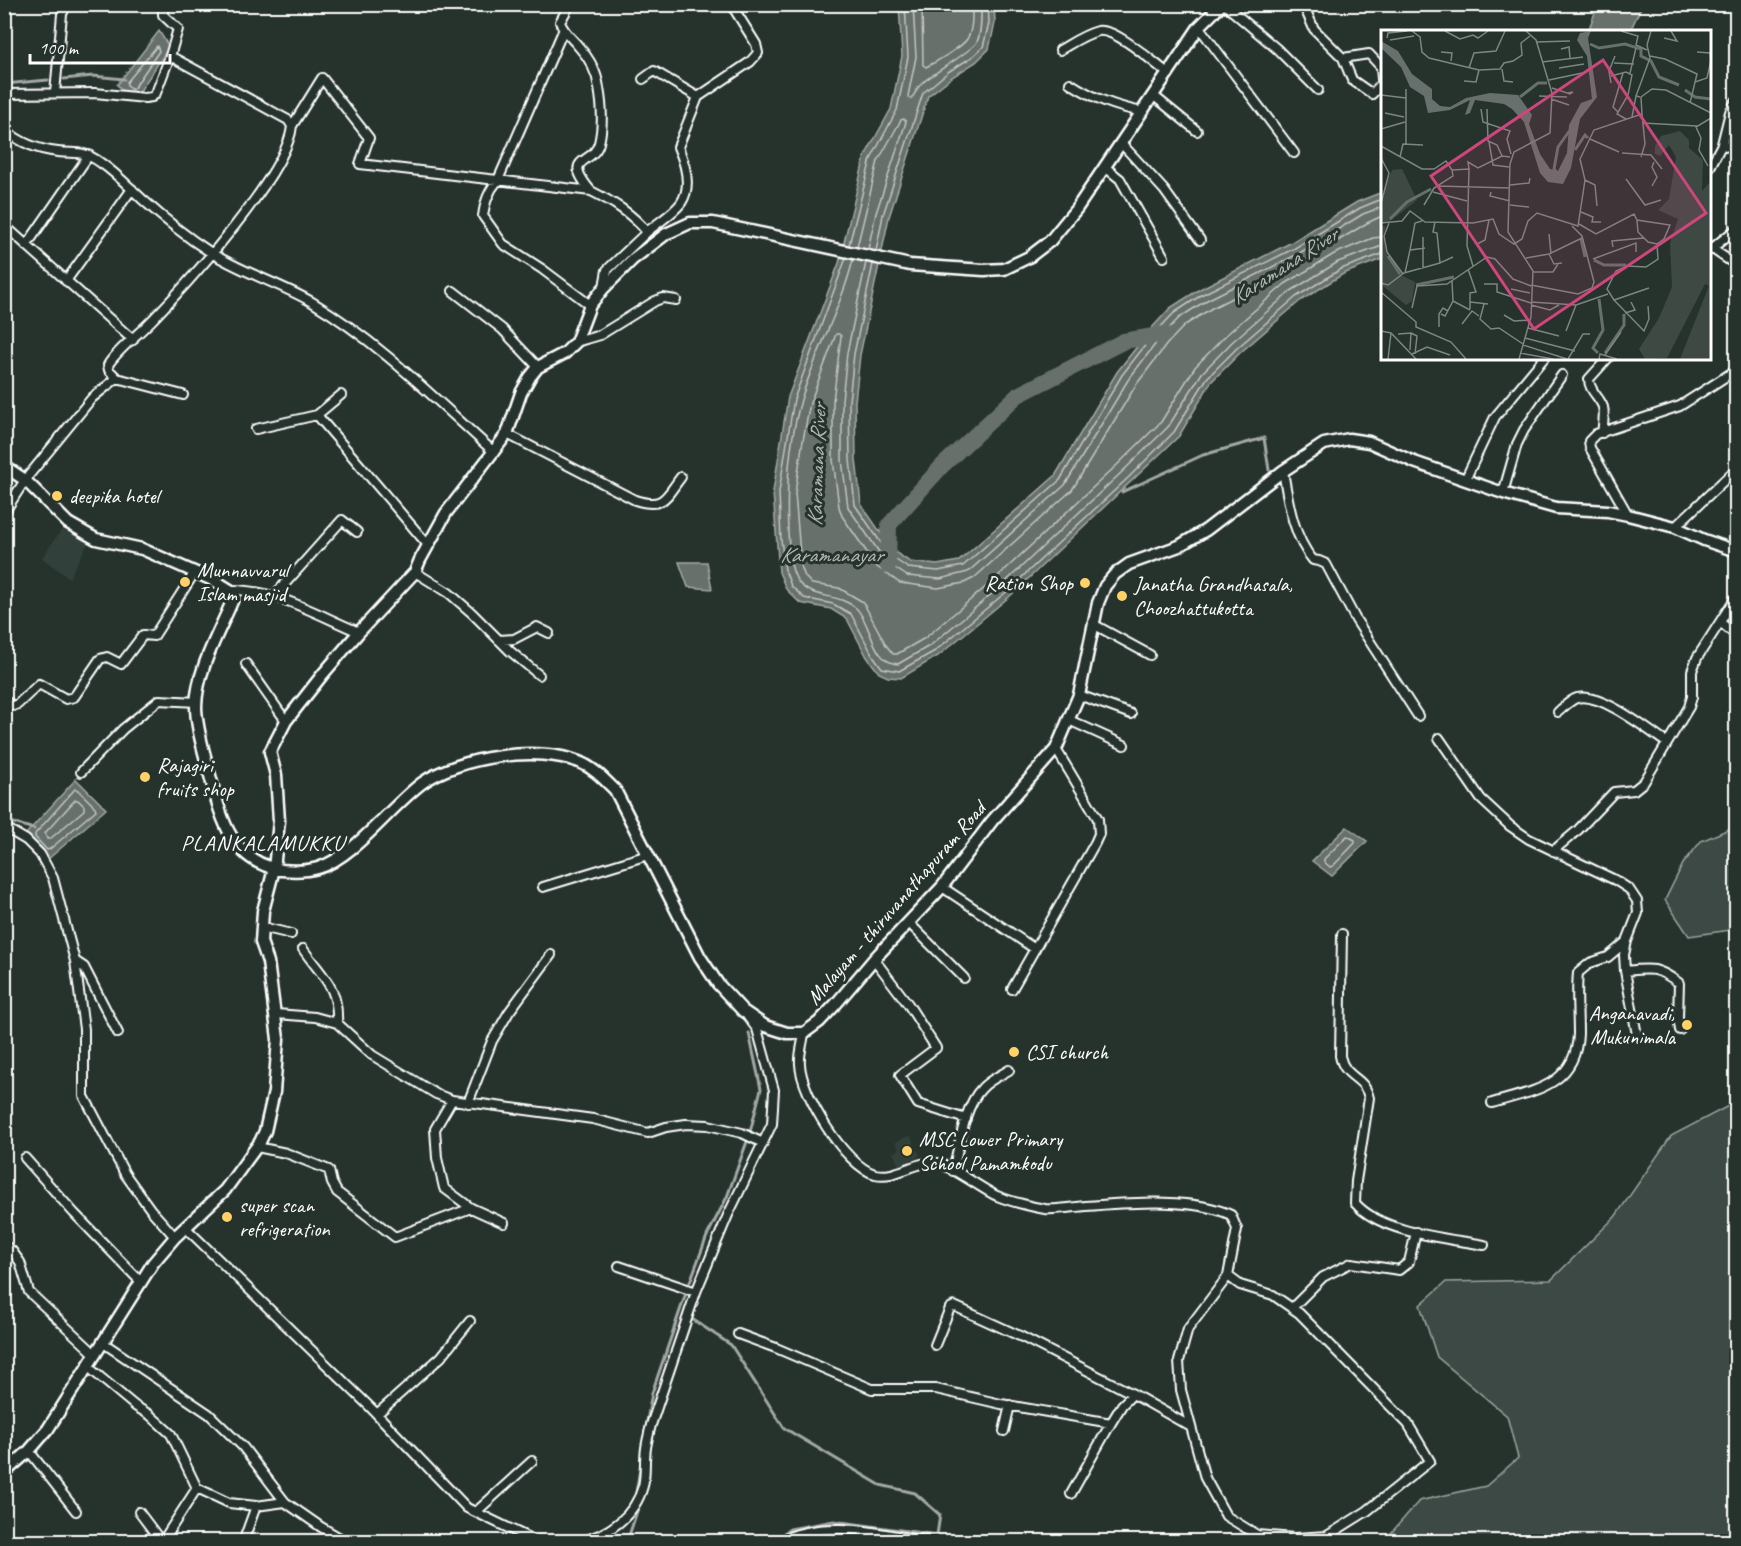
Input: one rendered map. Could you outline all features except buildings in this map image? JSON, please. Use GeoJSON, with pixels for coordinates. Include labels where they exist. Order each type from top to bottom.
{"type":"FeatureCollection","features":[{"type":"Feature","properties":{"kind":"main road"},"geometry":{"type":"LineString","coordinates":[[6,1469],[29,1451],[48,1429],[140,1281],[175,1237],[225,1190],[257,1147],[265,1131],[274,1092],[278,1039],[268,962],[261,942],[263,911],[274,869],[279,821],[276,775],[270,752],[286,721],[359,632],[415,572],[446,513],[507,434],[520,393],[538,368],[565,353],[576,342],[590,305],[603,289],[633,259],[666,234],[690,223],[713,223],[910,265],[984,270],[1004,269],[1029,257],[1050,241],[1077,208],[1199,27],[1223,4]]}},
{"type":"Feature","properties":{"kind":"main road","name":"Malayam - thiruvanathapuram Road"},"geometry":{"type":"LineString","coordinates":[[230,590],[233,599],[207,660],[197,702],[202,742],[220,812],[229,834],[245,854],[259,864],[274,869],[290,871],[317,868],[350,850],[423,782],[460,765],[484,759],[522,755],[561,756],[580,762],[597,772],[615,789],[700,957],[718,984],[743,1011],[765,1026],[787,1033],[804,1033],[819,1022],[942,887],[993,821],[1056,749],[1078,695],[1098,603],[1105,586],[1115,574],[1129,564],[1179,546],[1206,530],[1283,471],[1324,444],[1349,439],[1375,444],[1414,462],[1503,493],[1556,508],[1628,514],[1675,527],[1737,551]]}},
{"type":"Feature","properties":{"kind":"main road"},"geometry":{"type":"LineString","coordinates":[[4,466],[25,480],[68,523],[96,539],[142,549],[230,590]]}},
{"type":"Feature","properties":{"kind":"street"},"geometry":{"type":"LineString","coordinates":[[55,93],[63,15],[67,4]]}},
{"type":"Feature","properties":{"kind":"street"},"geometry":{"type":"LineString","coordinates":[[4,94],[95,93],[152,98],[170,56],[178,29],[163,15],[163,4]]}},
{"type":"Feature","properties":{"kind":"street"},"geometry":{"type":"LineString","coordinates":[[570,4],[560,22],[563,31],[588,58],[596,72],[600,90],[599,143],[596,150],[579,162],[578,168],[581,180],[591,191]]}},
{"type":"Feature","properties":{"kind":"street"},"geometry":{"type":"LineString","coordinates":[[603,289],[607,270],[680,204],[686,191],[685,164],[678,147],[698,97],[750,62],[758,53],[756,44],[731,4]]}},
{"type":"Feature","properties":{"kind":"street"},"geometry":{"type":"LineString","coordinates":[[1223,4],[1277,49],[1318,90]]}},
{"type":"Feature","properties":{"kind":"street"},"geometry":{"type":"LineString","coordinates":[[1303,4],[1314,29],[1343,58],[1352,80],[1372,94],[1381,86]]}},
{"type":"Feature","properties":{"kind":"street"},"geometry":{"type":"LineString","coordinates":[[1199,27],[1294,153]]}},
{"type":"Feature","properties":{"kind":"street"},"geometry":{"type":"LineString","coordinates":[[563,31],[498,180],[490,189],[483,216],[503,244],[542,269],[590,305]]}},
{"type":"Feature","properties":{"kind":"street"},"geometry":{"type":"LineString","coordinates":[[1060,50],[1088,35],[1098,31],[1107,31],[1132,46],[1169,74]]}},
{"type":"Feature","properties":{"kind":"street"},"geometry":{"type":"LineString","coordinates":[[1343,58],[1369,54],[1381,68]]}},
{"type":"Feature","properties":{"kind":"street"},"geometry":{"type":"LineString","coordinates":[[170,56],[288,120],[292,126]]}},
{"type":"Feature","properties":{"kind":"street"},"geometry":{"type":"LineString","coordinates":[[643,79],[654,71],[698,97]]}},
{"type":"Feature","properties":{"kind":"street"},"geometry":{"type":"LineString","coordinates":[[183,395],[117,378],[109,370],[108,365],[112,358],[133,340],[169,302],[242,216],[281,158],[292,126],[322,78],[369,138],[360,164],[591,191],[613,202],[647,232]]}},
{"type":"Feature","properties":{"kind":"street"},"geometry":{"type":"LineString","coordinates":[[1070,83],[1093,98],[1116,107],[1142,112]]}},
{"type":"Feature","properties":{"kind":"street"},"geometry":{"type":"LineString","coordinates":[[1154,96],[1197,131]]}},
{"type":"Feature","properties":{"kind":"street"},"geometry":{"type":"LineString","coordinates":[[1711,165],[1722,144],[1730,112],[1737,101]]}},
{"type":"Feature","properties":{"kind":"street"},"geometry":{"type":"LineString","coordinates":[[4,129],[17,139],[33,146],[60,152],[76,151],[89,155],[120,177],[172,225],[211,253],[312,303],[352,330],[387,357],[494,452]]}},
{"type":"Feature","properties":{"kind":"street"},"geometry":{"type":"LineString","coordinates":[[1122,143],[1164,190],[1200,240]]}},
{"type":"Feature","properties":{"kind":"street"},"geometry":{"type":"LineString","coordinates":[[1722,144],[1737,150]]}},
{"type":"Feature","properties":{"kind":"street"},"geometry":{"type":"LineString","coordinates":[[26,246],[89,155]]}},
{"type":"Feature","properties":{"kind":"street"},"geometry":{"type":"LineString","coordinates":[[1105,167],[1120,179],[1164,257]]}},
{"type":"Feature","properties":{"kind":"street"},"geometry":{"type":"LineString","coordinates":[[66,281],[132,189]]}},
{"type":"Feature","properties":{"kind":"street"},"geometry":{"type":"LineString","coordinates":[[4,225],[133,340]]}},
{"type":"Feature","properties":{"kind":"street"},"geometry":{"type":"LineString","coordinates":[[1711,248],[1737,229]]}},
{"type":"Feature","properties":{"kind":"street"},"geometry":{"type":"LineString","coordinates":[[1711,250],[1737,265]]}},
{"type":"Feature","properties":{"kind":"street"},"geometry":{"type":"LineString","coordinates":[[453,291],[502,329],[538,368]]}},
{"type":"Feature","properties":{"kind":"street"},"geometry":{"type":"LineString","coordinates":[[576,342],[600,334],[655,301],[663,298],[676,300]]}},
{"type":"Feature","properties":{"kind":"street"},"geometry":{"type":"LineString","coordinates":[[1465,480],[1495,417],[1542,360]]}},
{"type":"Feature","properties":{"kind":"street"},"geometry":{"type":"LineString","coordinates":[[1602,433],[1603,405],[1589,387],[1590,379],[1606,360]]}},
{"type":"Feature","properties":{"kind":"street"},"geometry":{"type":"LineString","coordinates":[[1628,514],[1588,444],[1593,437],[1680,406],[1737,369]]}},
{"type":"Feature","properties":{"kind":"street"},"geometry":{"type":"LineString","coordinates":[[1503,493],[1517,444],[1562,375]]}},
{"type":"Feature","properties":{"kind":"street"},"geometry":{"type":"LineString","coordinates":[[4,513],[25,480],[92,398],[117,378]]}},
{"type":"Feature","properties":{"kind":"street"},"geometry":{"type":"LineString","coordinates":[[256,429],[317,415],[341,395]]}},
{"type":"Feature","properties":{"kind":"street"},"geometry":{"type":"LineString","coordinates":[[317,415],[428,545]]}},
{"type":"Feature","properties":{"kind":"street"},"geometry":{"type":"LineString","coordinates":[[507,434],[636,500],[651,505],[662,502],[681,477]]}},
{"type":"Feature","properties":{"kind":"street"},"geometry":{"type":"LineString","coordinates":[[1675,527],[1737,469]]}},
{"type":"Feature","properties":{"kind":"street"},"geometry":{"type":"LineString","coordinates":[[1283,471],[1290,512],[1308,554],[1313,560],[1326,564],[1356,620],[1418,716]]}},
{"type":"Feature","properties":{"kind":"street"},"geometry":{"type":"LineString","coordinates":[[273,597],[342,520],[357,532]]}},
{"type":"Feature","properties":{"kind":"street"},"geometry":{"type":"LineString","coordinates":[[4,700],[13,706],[18,704],[39,684],[66,699],[74,697],[100,659],[107,657],[121,664],[143,635],[154,636],[195,572]]}},
{"type":"Feature","properties":{"kind":"street"},"geometry":{"type":"LineString","coordinates":[[415,572],[449,593],[539,675]]}},
{"type":"Feature","properties":{"kind":"street"},"geometry":{"type":"LineString","coordinates":[[230,590],[250,590],[273,597],[359,632]]}},
{"type":"Feature","properties":{"kind":"street"},"geometry":{"type":"LineString","coordinates":[[1552,851],[1578,830],[1614,792],[1634,790],[1644,782],[1692,697],[1692,671],[1697,658],[1737,597]]}},
{"type":"Feature","properties":{"kind":"street"},"geometry":{"type":"LineString","coordinates":[[1721,623],[1737,635]]}},
{"type":"Feature","properties":{"kind":"street"},"geometry":{"type":"LineString","coordinates":[[1093,624],[1150,655]]}},
{"type":"Feature","properties":{"kind":"street"},"geometry":{"type":"LineString","coordinates":[[499,640],[514,639],[537,627],[549,633]]}},
{"type":"Feature","properties":{"kind":"street"},"geometry":{"type":"LineString","coordinates":[[246,664],[286,721]]}},
{"type":"Feature","properties":{"kind":"street"},"geometry":{"type":"LineString","coordinates":[[1078,695],[1131,714]]}},
{"type":"Feature","properties":{"kind":"street"},"geometry":{"type":"LineString","coordinates":[[1558,712],[1574,698],[1585,697],[1604,703],[1667,743]]}},
{"type":"Feature","properties":{"kind":"street"},"geometry":{"type":"LineString","coordinates":[[81,772],[123,729],[159,700],[197,702]]}},
{"type":"Feature","properties":{"kind":"street"},"geometry":{"type":"LineString","coordinates":[[1069,720],[1124,745]]}},
{"type":"Feature","properties":{"kind":"street"},"geometry":{"type":"LineString","coordinates":[[1439,738],[1481,799],[1510,826],[1529,839],[1629,889],[1637,901],[1638,914],[1627,940],[1624,955],[1637,1035]]}},
{"type":"Feature","properties":{"kind":"street"},"geometry":{"type":"LineString","coordinates":[[1012,989],[1099,834],[1098,819],[1056,749]]}},
{"type":"Feature","properties":{"kind":"street"},"geometry":{"type":"LineString","coordinates":[[4,827],[26,840],[40,854],[53,878],[75,961],[84,1029],[84,1096],[125,1174],[151,1210],[175,1237]]}},
{"type":"Feature","properties":{"kind":"street"},"geometry":{"type":"LineString","coordinates":[[543,886],[648,855]]}},
{"type":"Feature","properties":{"kind":"street"},"geometry":{"type":"LineString","coordinates":[[942,887],[1035,949]]}},
{"type":"Feature","properties":{"kind":"street"},"geometry":{"type":"LineString","coordinates":[[908,922],[964,978]]}},
{"type":"Feature","properties":{"kind":"street"},"geometry":{"type":"LineString","coordinates":[[262,927],[291,934]]}},
{"type":"Feature","properties":{"kind":"street"},"geometry":{"type":"LineString","coordinates":[[1342,934],[1340,1056],[1342,1066],[1367,1088],[1369,1098],[1356,1181],[1355,1203],[1363,1213],[1401,1229],[1484,1245]]}},
{"type":"Feature","properties":{"kind":"street"},"geometry":{"type":"LineString","coordinates":[[1492,1103],[1537,1089],[1559,1077],[1570,1067],[1578,1035],[1578,973],[1590,963],[1608,957],[1627,940]]}},
{"type":"Feature","properties":{"kind":"street"},"geometry":{"type":"LineString","coordinates":[[303,949],[328,980],[338,1006],[337,1023]]}},
{"type":"Feature","properties":{"kind":"street"},"geometry":{"type":"LineString","coordinates":[[468,1103],[492,1041],[509,1012],[551,955]]}},
{"type":"Feature","properties":{"kind":"street"},"geometry":{"type":"LineString","coordinates":[[874,959],[909,1004],[936,1048],[900,1075],[918,1104],[966,1119]]}},
{"type":"Feature","properties":{"kind":"street"},"geometry":{"type":"LineString","coordinates":[[75,961],[84,967],[118,1034]]}},
{"type":"Feature","properties":{"kind":"street"},"geometry":{"type":"LineString","coordinates":[[1625,971],[1662,970],[1679,983],[1680,1030]]}},
{"type":"Feature","properties":{"kind":"street"},"geometry":{"type":"LineString","coordinates":[[579,1542],[592,1538],[618,1524],[637,1502],[643,1484],[646,1447],[651,1425],[696,1292],[728,1215],[772,1124],[774,1090],[757,1029],[743,1011]]}},
{"type":"Feature","properties":{"kind":"street"},"geometry":{"type":"LineString","coordinates":[[276,1014],[315,1017],[337,1023],[372,1055],[436,1094],[452,1100],[593,1119],[648,1133],[686,1124],[708,1125],[742,1133],[763,1143]]}},
{"type":"Feature","properties":{"kind":"street"},"geometry":{"type":"LineString","coordinates":[[804,1033],[800,1065],[809,1095],[832,1136],[857,1164],[874,1174],[892,1174],[919,1164],[939,1163],[998,1197],[1046,1209],[1148,1203],[1197,1204],[1216,1208],[1231,1215],[1237,1229],[1228,1276],[1188,1329],[1179,1360],[1182,1390],[1205,1478],[1226,1516],[1256,1538],[1328,1536],[1367,1511],[1430,1461],[1408,1424],[1299,1313],[1272,1295],[1240,1285],[1228,1276]]}},
{"type":"Feature","properties":{"kind":"street"},"geometry":{"type":"LineString","coordinates":[[953,1171],[973,1100],[982,1088],[1009,1070]]}},
{"type":"Feature","properties":{"kind":"street"},"geometry":{"type":"LineString","coordinates":[[452,1100],[435,1129],[436,1158],[444,1188],[471,1208],[504,1222]]}},
{"type":"Feature","properties":{"kind":"street"},"geometry":{"type":"LineString","coordinates":[[257,1147],[286,1153],[329,1170],[337,1192],[395,1237],[471,1208]]}},
{"type":"Feature","properties":{"kind":"street"},"geometry":{"type":"LineString","coordinates":[[25,1158],[80,1220],[140,1281]]}},
{"type":"Feature","properties":{"kind":"street"},"geometry":{"type":"LineString","coordinates":[[185,1227],[377,1414],[467,1508],[533,1540],[544,1542]]}},
{"type":"Feature","properties":{"kind":"street"},"geometry":{"type":"LineString","coordinates":[[1292,1308],[1323,1277],[1351,1263],[1399,1270],[1408,1262],[1416,1232]]}},
{"type":"Feature","properties":{"kind":"street"},"geometry":{"type":"LineString","coordinates":[[4,1245],[20,1262],[29,1292],[95,1354]]}},
{"type":"Feature","properties":{"kind":"street"},"geometry":{"type":"LineString","coordinates":[[619,1266],[696,1292]]}},
{"type":"Feature","properties":{"kind":"street"},"geometry":{"type":"LineString","coordinates":[[935,1345],[950,1308],[954,1306],[1022,1337],[1134,1394],[1191,1428]]}},
{"type":"Feature","properties":{"kind":"street"},"geometry":{"type":"LineString","coordinates":[[377,1414],[441,1357],[470,1321]]}},
{"type":"Feature","properties":{"kind":"street"},"geometry":{"type":"LineString","coordinates":[[738,1334],[872,1389],[936,1389],[1111,1423]]}},
{"type":"Feature","properties":{"kind":"street"},"geometry":{"type":"LineString","coordinates":[[102,1342],[209,1414],[243,1447],[285,1502],[347,1542]]}},
{"type":"Feature","properties":{"kind":"street"},"geometry":{"type":"LineString","coordinates":[[87,1366],[171,1434],[197,1488],[229,1503],[256,1506],[285,1502]]}},
{"type":"Feature","properties":{"kind":"street"},"geometry":{"type":"LineString","coordinates":[[1071,1494],[1111,1423],[1122,1406],[1134,1394]]}},
{"type":"Feature","properties":{"kind":"street"},"geometry":{"type":"LineString","coordinates":[[1004,1431],[1010,1405]]}},
{"type":"Feature","properties":{"kind":"street"},"geometry":{"type":"LineString","coordinates":[[29,1451],[76,1511]]}},
{"type":"Feature","properties":{"kind":"street"},"geometry":{"type":"LineString","coordinates":[[476,1512],[532,1461]]}},
{"type":"Feature","properties":{"kind":"street"},"geometry":{"type":"LineString","coordinates":[[139,1512],[156,1537],[160,1540],[164,1539],[197,1488]]}},
{"type":"Feature","properties":{"kind":"street"},"geometry":{"type":"LineString","coordinates":[[243,1542],[256,1506]]}},
{"type":"Feature","properties":{"kind":"street"},"geometry":{"type":"LineString","coordinates":[[778,1542],[806,1532],[843,1528],[930,1542]]}},
{"type":"Feature","properties":{"kind":"shaded area"},"geometry":{"type":"Polygon","coordinates":[[[62,529],[88,543],[69,578],[42,558],[62,529]]]}},
{"type":"Feature","properties":{"kind":"shaded area"},"geometry":{"type":"Polygon","coordinates":[[[1736,826],[1736,925],[1730,930],[1689,936],[1665,900],[1683,864],[1701,841],[1736,826]]]}},
{"type":"Feature","properties":{"kind":"shaded area"},"geometry":{"type":"Polygon","coordinates":[[[1736,1102],[1736,1541],[1384,1541],[1419,1501],[1486,1486],[1518,1458],[1507,1416],[1437,1357],[1420,1305],[1446,1282],[1551,1280],[1615,1217],[1671,1136],[1736,1102]]]}},
{"type":"Feature","properties":{"kind":"shaded area","name":"MSC Lower Primary School Pamamkodu"},"geometry":{"type":"Polygon","coordinates":[[[910,1135],[920,1156],[899,1166],[893,1153],[899,1150],[896,1142],[910,1135]]]}},
{"type":"Feature","properties":{"kind":"water"},"geometry":{"type":"Polygon","coordinates":[[[1598,4],[1642,5],[1630,30],[1588,30],[1598,4]]]}},
{"type":"Feature","properties":{"kind":"water","name":"Karamanayar"},"geometry":{"type":"Polygon","coordinates":[[[899,5],[994,5],[995,23],[989,49],[976,62],[928,96],[889,217],[860,355],[855,402],[856,459],[861,504],[893,551],[910,562],[937,565],[959,561],[1055,476],[1117,372],[1170,308],[1200,289],[1292,242],[1357,202],[1381,192],[1381,259],[1343,274],[1300,301],[1241,352],[1211,382],[1179,436],[1009,597],[938,656],[901,678],[888,677],[879,673],[867,657],[847,619],[831,609],[800,603],[786,589],[779,572],[773,492],[788,397],[839,263],[865,156],[891,109],[902,56],[899,5]]]}},
{"type":"Feature","properties":{"kind":"water"},"geometry":{"type":"Polygon","coordinates":[[[159,31],[169,47],[134,100],[117,85],[159,31]]]}},
{"type":"Feature","properties":{"kind":"water"},"geometry":{"type":"Polygon","coordinates":[[[679,562],[707,562],[712,589],[688,587],[679,562]]]}},
{"type":"Feature","properties":{"kind":"water"},"geometry":{"type":"Polygon","coordinates":[[[76,779],[106,809],[47,860],[25,835],[76,779]]]}},
{"type":"Feature","properties":{"kind":"water"},"geometry":{"type":"Polygon","coordinates":[[[1347,827],[1367,841],[1332,876],[1312,861],[1347,827]]]}},
{"type":"Feature","properties":{"kind":"waterway"},"geometry":{"type":"LineString","coordinates":[[1573,4],[1600,11]]}},
{"type":"Feature","properties":{"kind":"waterway"},"geometry":{"type":"LineString","coordinates":[[64,79],[93,76],[124,79]]}},
{"type":"Feature","properties":{"kind":"waterway"},"geometry":{"type":"LineString","coordinates":[[4,84],[48,80]]}},
{"type":"Feature","properties":{"kind":"waterway"},"geometry":{"type":"LineString","coordinates":[[888,566],[889,525],[942,466],[1018,395],[1124,341],[1165,334]]}},
{"type":"Feature","properties":{"kind":"waterway"},"geometry":{"type":"LineString","coordinates":[[1122,492],[1203,455],[1264,438],[1269,470]]}},
{"type":"Feature","properties":{"kind":"waterway"},"geometry":{"type":"LineString","coordinates":[[4,820],[34,829]]}},
{"type":"Feature","properties":{"kind":"waterway"},"geometry":{"type":"LineString","coordinates":[[690,1282],[707,1236],[727,1197],[749,1136],[761,1089],[749,1033]]}},
{"type":"Feature","properties":{"kind":"waterway"},"geometry":{"type":"LineString","coordinates":[[645,1432],[652,1393],[685,1296]]}},
{"type":"Feature","properties":{"kind":"waterway"},"geometry":{"type":"LineString","coordinates":[[689,1317],[731,1345],[784,1428],[880,1485],[915,1493],[940,1515],[937,1535],[834,1521],[790,1529],[771,1542]]}},
{"type":"Feature","properties":{"kind":"waterway"},"geometry":{"type":"LineString","coordinates":[[636,1493],[642,1457]]}},
{"type":"Feature","properties":{"kind":"waterway"},"geometry":{"type":"LineString","coordinates":[[627,1542],[639,1505]]}},
{"type":"Feature","properties":{"kind":"place","name":"deepika hotel"},"geometry":{"type":"Point","coordinates":[57,496]}},
{"type":"Feature","properties":{"kind":"place","name":"Munnavvarul Islam masjid"},"geometry":{"type":"Point","coordinates":[185,582]}},
{"type":"Feature","properties":{"kind":"place","name":"Ration Shop"},"geometry":{"type":"Point","coordinates":[1085,583]}},
{"type":"Feature","properties":{"kind":"place","name":"Janatha Grandhasala, Choozhattukotta"},"geometry":{"type":"Point","coordinates":[1122,596]}},
{"type":"Feature","properties":{"kind":"place","name":"Rajagiri fruits shop"},"geometry":{"type":"Point","coordinates":[145,777]}},
{"type":"Feature","properties":{"kind":"place","name":"Anganavadi, Mukunimala"},"geometry":{"type":"Point","coordinates":[1687,1025]}},
{"type":"Feature","properties":{"kind":"place","name":"CSI church"},"geometry":{"type":"Point","coordinates":[1014,1052]}},
{"type":"Feature","properties":{"kind":"place","name":"MSC Lower Primary School Pamamkodu"},"geometry":{"type":"Point","coordinates":[907,1151]}},
{"type":"Feature","properties":{"kind":"place","name":"super scan refrigeration"},"geometry":{"type":"Point","coordinates":[227,1217]}},
{"type":"Feature","properties":{"kind":"district","name":"PLANKALAMUKKU"},"geometry":{"type":"Point","coordinates":[263,843]}},
{"type":"Feature","properties":{"kind":"water label","name":"Karamana River"},"geometry":{"type":"Point","coordinates":[1284,266]}},
{"type":"Feature","properties":{"kind":"water label","name":"Karamana River"},"geometry":{"type":"Point","coordinates":[817,465]}}]}
